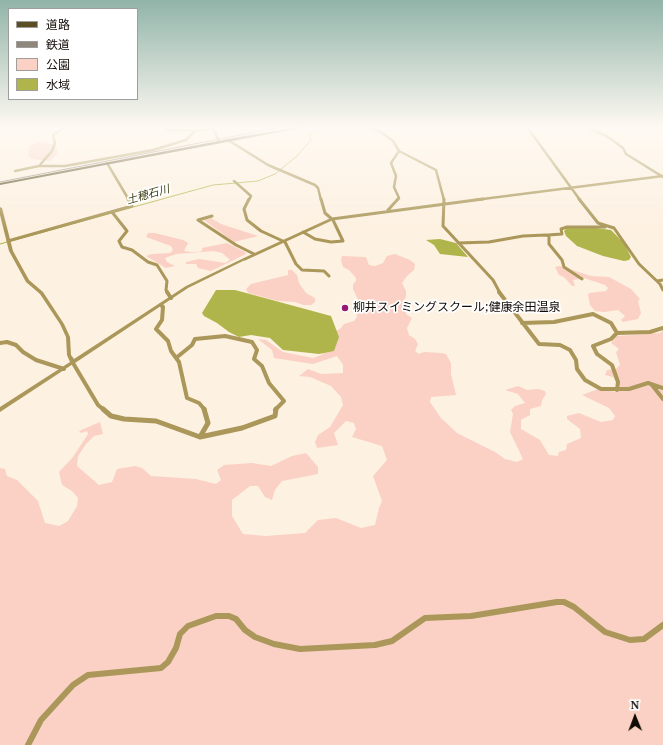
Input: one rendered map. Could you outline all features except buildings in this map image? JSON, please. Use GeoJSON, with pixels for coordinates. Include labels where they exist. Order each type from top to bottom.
{"type":"FeatureCollection","features":[{"type":"Feature","properties":{"kind":"main road"},"geometry":{"type":"LineString","coordinates":[[0,184],[114,162]]}},
{"type":"Feature","properties":{"kind":"street"},"geometry":{"type":"LineString","coordinates":[[40,166],[43,162]]}},
{"type":"Feature","properties":{"kind":"street"},"geometry":{"type":"LineString","coordinates":[[15,171],[40,166],[65,166],[88,162]]}},
{"type":"Feature","properties":{"kind":"street"},"geometry":{"type":"LineString","coordinates":[[264,162],[315,185],[318,188],[325,213],[332,219],[343,240],[341,242],[328,242],[315,239],[303,232]]}},
{"type":"Feature","properties":{"kind":"street"},"geometry":{"type":"LineString","coordinates":[[389,211],[388,210],[399,198],[394,187],[396,176],[391,162]]}},
{"type":"Feature","properties":{"kind":"street"},"geometry":{"type":"LineString","coordinates":[[420,162],[436,170],[445,204],[444,226],[493,280],[498,290],[539,344],[560,345],[570,350],[576,360],[577,369],[585,380],[601,388],[617,390],[628,389],[648,383],[663,388]]}},
{"type":"Feature","properties":{"kind":"street"},"geometry":{"type":"LineString","coordinates":[[552,162],[570,188],[598,223],[611,227],[616,232],[627,245],[639,264],[657,281],[663,290]]}},
{"type":"Feature","properties":{"kind":"street"},"geometry":{"type":"LineString","coordinates":[[638,162],[663,177]]}},
{"type":"Feature","properties":{"kind":"street"},"geometry":{"type":"LineString","coordinates":[[8,241],[113,213],[132,206],[107,163]]}},
{"type":"Feature","properties":{"kind":"street"},"geometry":{"type":"LineString","coordinates":[[0,410],[199,280],[254,254],[285,242],[332,219],[663,177]]}},
{"type":"Feature","properties":{"kind":"street"},"geometry":{"type":"LineString","coordinates":[[234,182],[251,196],[244,210],[247,220],[261,231],[285,242],[292,253],[296,264],[302,270],[324,271],[329,276]]}},
{"type":"Feature","properties":{"kind":"street"},"geometry":{"type":"LineString","coordinates":[[0,208],[11,251],[27,281],[42,294],[62,324],[68,337],[69,355],[73,363],[98,405],[111,416],[124,419],[156,421],[200,437],[248,426],[275,416],[275,410],[284,401],[269,383],[262,366],[254,360],[257,350],[252,342],[225,336],[195,338],[192,345],[176,358]]}},
{"type":"Feature","properties":{"kind":"street"},"geometry":{"type":"LineString","coordinates":[[113,213],[127,231],[119,241],[122,247],[132,250],[159,267],[167,281],[166,290],[171,298]]}},
{"type":"Feature","properties":{"kind":"street"},"geometry":{"type":"LineString","coordinates":[[212,216],[198,220],[236,246],[254,254]]}},
{"type":"Feature","properties":{"kind":"street"},"geometry":{"type":"LineString","coordinates":[[458,243],[494,241],[534,235],[562,234],[562,229],[567,227],[603,227],[616,232]]}},
{"type":"Feature","properties":{"kind":"street"},"geometry":{"type":"LineString","coordinates":[[548,235],[550,238],[549,244],[562,260],[564,267],[582,279]]}},
{"type":"Feature","properties":{"kind":"street"},"geometry":{"type":"LineString","coordinates":[[657,281],[663,280]]}},
{"type":"Feature","properties":{"kind":"street"},"geometry":{"type":"LineString","coordinates":[[161,305],[163,307],[162,320],[156,329],[168,341],[181,369],[187,398],[199,404],[205,410],[208,423],[200,437]]}},
{"type":"Feature","properties":{"kind":"street"},"geometry":{"type":"LineString","coordinates":[[522,323],[554,322],[572,317],[593,314],[611,323],[617,333]]}},
{"type":"Feature","properties":{"kind":"street"},"geometry":{"type":"LineString","coordinates":[[617,390],[618,382],[612,365],[597,354],[593,346],[611,339],[617,333],[650,332],[663,328]]}},
{"type":"Feature","properties":{"kind":"street"},"geometry":{"type":"LineString","coordinates":[[0,343],[6,342],[16,345],[23,352],[36,360],[64,369]]}},
{"type":"Feature","properties":{"kind":"street"},"geometry":{"type":"LineString","coordinates":[[652,384],[663,399]]}},
{"type":"Feature","properties":{"kind":"street"},"geometry":{"type":"LineString","coordinates":[[28,745],[41,720],[52,706],[73,685],[88,676],[161,668],[168,662],[176,648],[180,634],[188,626],[198,621],[216,616],[229,616],[236,619],[245,630],[255,637],[274,644],[300,649],[375,645],[397,639],[425,618],[471,616],[557,602],[564,602],[574,607],[605,632],[630,640],[644,639],[663,625]]}},
{"type":"Feature","properties":{"kind":"green space"},"geometry":{"type":"Polygon","coordinates":[[[211,218],[221,224],[258,236],[234,242],[204,220],[211,218]]]}},
{"type":"Feature","properties":{"kind":"green space"},"geometry":{"type":"Polygon","coordinates":[[[148,233],[155,233],[183,240],[188,243],[184,251],[198,252],[202,251],[202,248],[227,243],[245,252],[246,254],[211,271],[198,268],[196,264],[186,264],[186,262],[199,259],[225,263],[230,260],[222,253],[214,251],[176,254],[165,258],[167,262],[175,266],[166,268],[146,256],[152,254],[170,253],[173,250],[171,246],[146,237],[148,233]]]}},
{"type":"Feature","properties":{"kind":"green space"},"geometry":{"type":"Polygon","coordinates":[[[395,254],[410,260],[415,264],[414,270],[402,283],[406,291],[406,297],[403,301],[406,307],[406,314],[412,318],[407,328],[409,335],[415,339],[418,344],[415,351],[419,354],[424,352],[446,354],[451,363],[451,374],[456,395],[431,397],[430,402],[441,418],[457,433],[495,452],[505,459],[517,462],[523,459],[510,432],[513,414],[511,410],[515,406],[525,403],[518,394],[505,390],[518,386],[527,390],[538,389],[545,391],[546,394],[542,400],[541,406],[530,409],[530,415],[521,420],[521,429],[540,440],[549,455],[558,456],[559,452],[566,450],[567,444],[581,438],[580,429],[567,419],[567,416],[579,413],[601,422],[613,420],[615,416],[609,408],[582,395],[598,389],[617,392],[620,387],[613,377],[605,375],[607,370],[616,369],[620,365],[616,352],[619,349],[611,343],[617,336],[660,333],[663,330],[663,745],[0,745],[0,468],[5,469],[7,476],[17,480],[38,501],[45,523],[59,526],[68,521],[77,506],[78,498],[72,491],[62,485],[59,472],[73,457],[88,434],[87,431],[81,433],[79,431],[100,422],[103,434],[94,436],[86,444],[78,456],[77,466],[99,485],[112,482],[117,469],[135,466],[142,468],[151,476],[196,479],[216,484],[221,480],[217,470],[224,465],[252,463],[271,466],[292,456],[306,453],[318,467],[318,474],[282,481],[275,490],[272,500],[265,497],[258,486],[250,486],[232,500],[232,516],[243,534],[266,536],[305,533],[318,520],[336,518],[361,528],[375,525],[382,501],[373,476],[387,460],[382,446],[352,437],[356,429],[354,423],[346,421],[334,433],[338,445],[317,448],[315,442],[318,435],[330,427],[343,405],[341,397],[331,386],[310,377],[299,376],[308,369],[321,374],[343,373],[343,365],[337,356],[313,364],[274,358],[272,350],[258,339],[266,340],[283,352],[313,358],[321,355],[331,348],[332,333],[340,329],[344,324],[354,321],[357,317],[355,305],[359,302],[353,289],[353,284],[356,281],[356,278],[349,270],[343,267],[341,260],[342,256],[366,257],[369,265],[375,266],[383,263],[387,256],[395,254]]]}},
{"type":"Feature","properties":{"kind":"green space"},"geometry":{"type":"Polygon","coordinates":[[[560,266],[591,276],[609,277],[631,289],[640,299],[638,301],[641,313],[638,319],[623,322],[621,320],[625,316],[618,310],[605,312],[595,311],[590,305],[589,293],[606,291],[608,288],[605,285],[584,278],[573,280],[575,286],[572,286],[564,277],[559,275],[555,267],[560,266]]]}},
{"type":"Feature","properties":{"kind":"green space"},"geometry":{"type":"Polygon","coordinates":[[[288,270],[292,270],[297,275],[299,283],[306,293],[315,298],[315,302],[311,305],[278,301],[248,293],[246,289],[251,284],[288,275],[288,270]]]}},
{"type":"Feature","properties":{"kind":"water"},"geometry":{"type":"Polygon","coordinates":[[[567,228],[596,228],[611,230],[624,243],[631,257],[629,260],[624,261],[603,256],[577,246],[566,236],[564,231],[567,228]]]}},
{"type":"Feature","properties":{"kind":"water"},"geometry":{"type":"Polygon","coordinates":[[[440,239],[456,243],[468,257],[440,254],[434,245],[426,240],[440,239]]]}},
{"type":"Feature","properties":{"kind":"water"},"geometry":{"type":"Polygon","coordinates":[[[216,290],[235,290],[331,316],[339,337],[334,351],[319,354],[283,350],[270,338],[251,335],[239,337],[229,332],[204,316],[202,313],[216,290]]]}},
{"type":"Feature","properties":{"kind":"waterway","name":"土穂石川"},"geometry":{"type":"LineString","coordinates":[[0,244],[213,185],[258,181],[275,174],[290,162]]}},
{"type":"Feature","properties":{"kind":"railway"},"geometry":{"type":"LineString","coordinates":[[0,182],[103,162]]}},
{"type":"Feature","properties":{"kind":"place","name":"柳井スイミングスクール;健康余田温泉"},"geometry":{"type":"Point","coordinates":[345,308]}}]}
